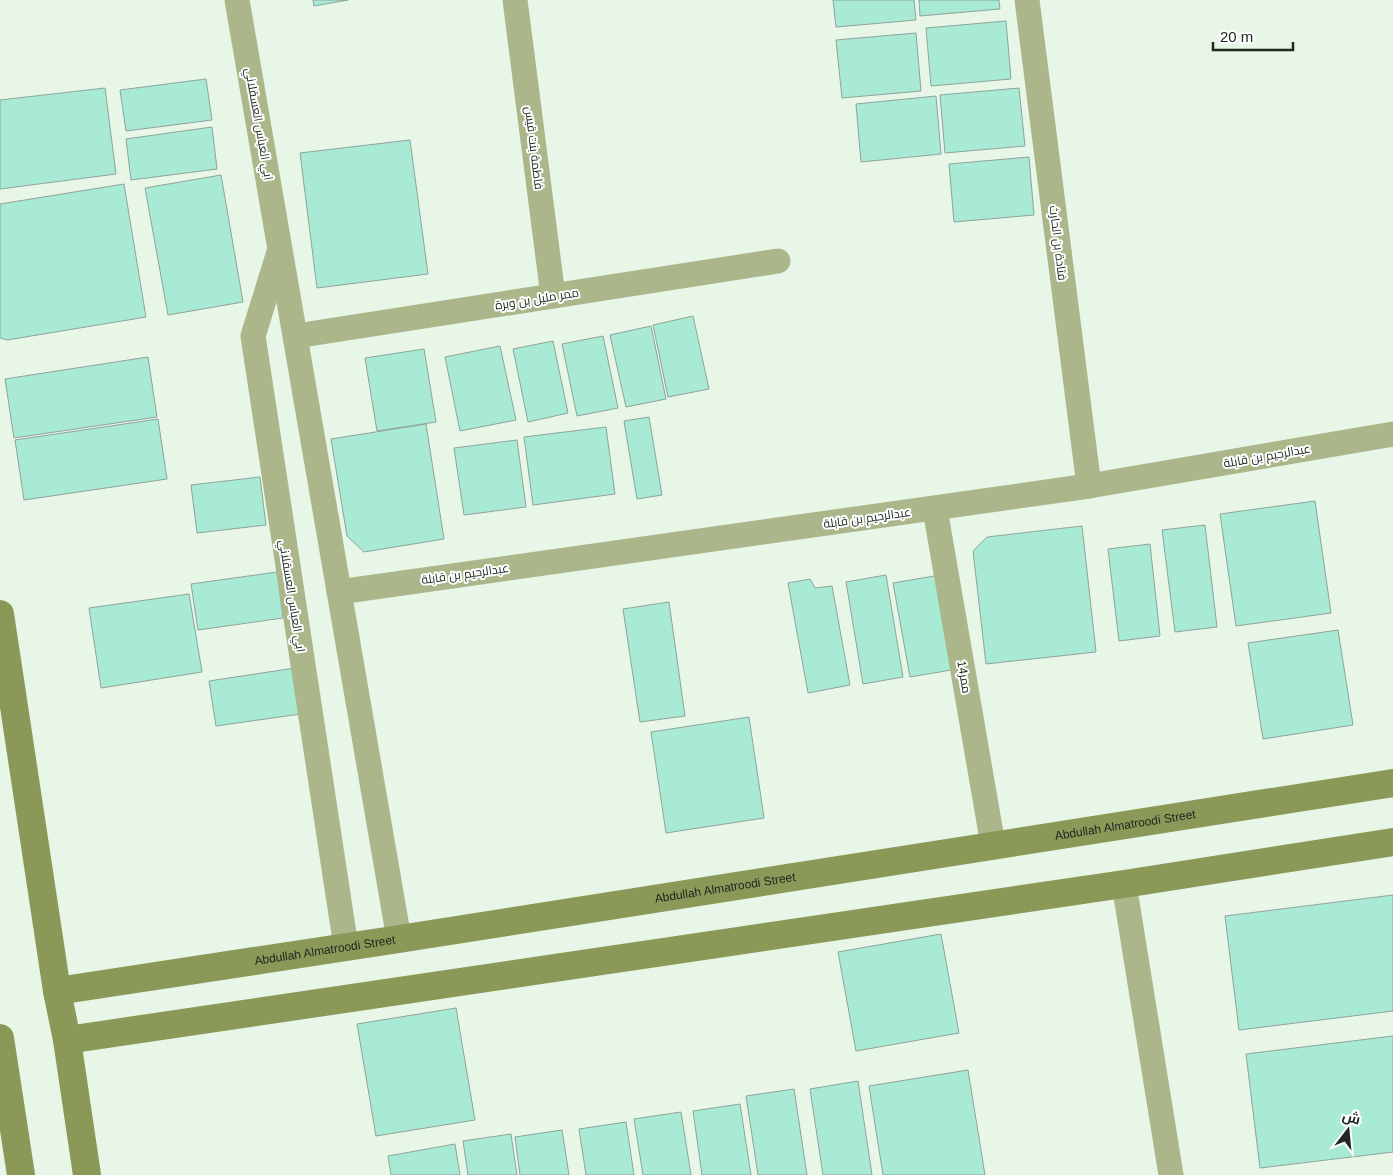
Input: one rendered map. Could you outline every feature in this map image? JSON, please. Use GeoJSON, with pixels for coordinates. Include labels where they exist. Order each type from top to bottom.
{"type":"FeatureCollection","features":[{"type":"Feature","properties":{"kind":"street","name":"ابي العباس العسقلاني"},"geometry":{"type":"LineString","coordinates":[[237,0],[399,939]]}},
{"type":"Feature","properties":{"kind":"street","name":"فاطمة بنت قيس"},"geometry":{"type":"LineString","coordinates":[[515,0],[553,296]]}},
{"type":"Feature","properties":{"kind":"street","name":"فتادة بن الحارث"},"geometry":{"type":"LineString","coordinates":[[1027,0],[1089,486]]}},
{"type":"Feature","properties":{"kind":"street","name":"ابي العباس العسقلاني"},"geometry":{"type":"LineString","coordinates":[[280,247],[254,336],[346,947]]}},
{"type":"Feature","properties":{"kind":"street","name":"ممر مليل بن وبرة"},"geometry":{"type":"LineString","coordinates":[[296,336],[778,261]]}},
{"type":"Feature","properties":{"kind":"street","name":"عبدالرحيم بن قابلة"},"geometry":{"type":"LineString","coordinates":[[338,592],[1089,486],[1393,434]]}},
{"type":"Feature","properties":{"kind":"street","name":"ممر14"},"geometry":{"type":"LineString","coordinates":[[935,509],[993,845]]}},
{"type":"Feature","properties":{"kind":"street"},"geometry":{"type":"LineString","coordinates":[[0,614],[87,1175]]}},
{"type":"Feature","properties":{"kind":"street","name":"Abdullah Almatroodi Street"},"geometry":{"type":"LineString","coordinates":[[57,991],[1393,783]]}},
{"type":"Feature","properties":{"kind":"street"},"geometry":{"type":"LineString","coordinates":[[67,1040],[1124,884],[1393,842]]}},
{"type":"Feature","properties":{"kind":"street"},"geometry":{"type":"LineString","coordinates":[[1124,884],[1171,1175]]}},
{"type":"Feature","properties":{"kind":"street"},"geometry":{"type":"LineString","coordinates":[[0,1038],[8,1146],[22,1175]]}},
{"type":"Feature","properties":{"kind":"building"},"geometry":{"type":"Polygon","coordinates":[[[313,0],[348,0],[314,6],[313,0]]]}},
{"type":"Feature","properties":{"kind":"building"},"geometry":{"type":"Polygon","coordinates":[[[833,0],[914,0],[916,20],[836,27],[833,0]]]}},
{"type":"Feature","properties":{"kind":"building"},"geometry":{"type":"Polygon","coordinates":[[[919,0],[999,0],[1000,9],[920,16],[919,0]]]}},
{"type":"Feature","properties":{"kind":"building"},"geometry":{"type":"Polygon","coordinates":[[[1006,21],[1011,79],[931,86],[926,28],[1006,21]]]}},
{"type":"Feature","properties":{"kind":"building"},"geometry":{"type":"Polygon","coordinates":[[[916,33],[921,91],[842,98],[836,40],[916,33]]]}},
{"type":"Feature","properties":{"kind":"building"},"geometry":{"type":"Polygon","coordinates":[[[206,79],[212,120],[126,131],[120,90],[206,79]]]}},
{"type":"Feature","properties":{"kind":"building"},"geometry":{"type":"Polygon","coordinates":[[[105,88],[116,174],[0,189],[0,100],[105,88]]]}},
{"type":"Feature","properties":{"kind":"building"},"geometry":{"type":"Polygon","coordinates":[[[1019,88],[1025,146],[945,153],[940,95],[1019,88]]]}},
{"type":"Feature","properties":{"kind":"building"},"geometry":{"type":"Polygon","coordinates":[[[936,96],[941,154],[861,162],[856,104],[936,96]]]}},
{"type":"Feature","properties":{"kind":"building"},"geometry":{"type":"Polygon","coordinates":[[[212,127],[217,169],[131,180],[126,139],[212,127]]]}},
{"type":"Feature","properties":{"kind":"building"},"geometry":{"type":"Polygon","coordinates":[[[410,140],[428,274],[317,288],[300,153],[410,140]]]}},
{"type":"Feature","properties":{"kind":"building"},"geometry":{"type":"Polygon","coordinates":[[[1029,157],[1034,215],[954,222],[949,164],[1029,157]]]}},
{"type":"Feature","properties":{"kind":"building"},"geometry":{"type":"Polygon","coordinates":[[[221,175],[243,302],[168,315],[145,188],[221,175]]]}},
{"type":"Feature","properties":{"kind":"building"},"geometry":{"type":"Polygon","coordinates":[[[124,184],[146,317],[7,340],[0,338],[0,204],[124,184]]]}},
{"type":"Feature","properties":{"kind":"building"},"geometry":{"type":"Polygon","coordinates":[[[693,316],[709,389],[668,397],[653,325],[693,316]]]}},
{"type":"Feature","properties":{"kind":"building"},"geometry":{"type":"Polygon","coordinates":[[[651,326],[666,399],[626,407],[610,335],[651,326]]]}},
{"type":"Feature","properties":{"kind":"building"},"geometry":{"type":"Polygon","coordinates":[[[603,336],[618,408],[577,416],[562,344],[603,336]]]}},
{"type":"Feature","properties":{"kind":"building"},"geometry":{"type":"Polygon","coordinates":[[[553,341],[568,413],[528,422],[513,349],[553,341]]]}},
{"type":"Feature","properties":{"kind":"building"},"geometry":{"type":"Polygon","coordinates":[[[500,346],[516,420],[460,431],[445,357],[500,346]]]}},
{"type":"Feature","properties":{"kind":"building"},"geometry":{"type":"Polygon","coordinates":[[[424,349],[436,422],[377,431],[365,358],[424,349]]]}},
{"type":"Feature","properties":{"kind":"building"},"geometry":{"type":"Polygon","coordinates":[[[148,357],[157,417],[14,438],[5,379],[148,357]]]}},
{"type":"Feature","properties":{"kind":"building"},"geometry":{"type":"Polygon","coordinates":[[[649,417],[662,495],[637,499],[624,421],[649,417]]]}},
{"type":"Feature","properties":{"kind":"building"},"geometry":{"type":"Polygon","coordinates":[[[158,419],[167,479],[24,500],[15,440],[158,419]]]}},
{"type":"Feature","properties":{"kind":"building"},"geometry":{"type":"Polygon","coordinates":[[[426,424],[444,539],[364,552],[347,536],[331,439],[426,424]]]}},
{"type":"Feature","properties":{"kind":"building"},"geometry":{"type":"Polygon","coordinates":[[[606,427],[615,494],[533,505],[524,437],[606,427]]]}},
{"type":"Feature","properties":{"kind":"building"},"geometry":{"type":"Polygon","coordinates":[[[517,440],[526,507],[464,515],[454,448],[517,440]]]}},
{"type":"Feature","properties":{"kind":"building"},"geometry":{"type":"Polygon","coordinates":[[[260,477],[266,525],[197,533],[191,485],[260,477]]]}},
{"type":"Feature","properties":{"kind":"building"},"geometry":{"type":"Polygon","coordinates":[[[1315,501],[1331,613],[1236,626],[1220,514],[1315,501]]]}},
{"type":"Feature","properties":{"kind":"building"},"geometry":{"type":"Polygon","coordinates":[[[1205,525],[1217,627],[1175,632],[1162,530],[1205,525]]]}},
{"type":"Feature","properties":{"kind":"building"},"geometry":{"type":"Polygon","coordinates":[[[1082,526],[1096,652],[986,664],[973,551],[987,537],[1082,526]]]}},
{"type":"Feature","properties":{"kind":"building"},"geometry":{"type":"Polygon","coordinates":[[[1150,544],[1160,636],[1119,641],[1108,549],[1150,544]]]}},
{"type":"Feature","properties":{"kind":"building"},"geometry":{"type":"Polygon","coordinates":[[[277,572],[283,618],[198,630],[191,584],[277,572]]]}},
{"type":"Feature","properties":{"kind":"building"},"geometry":{"type":"Polygon","coordinates":[[[886,575],[903,677],[863,684],[846,582],[886,575]]]}},
{"type":"Feature","properties":{"kind":"building"},"geometry":{"type":"Polygon","coordinates":[[[940,575],[957,669],[910,677],[893,583],[940,575]]]}},
{"type":"Feature","properties":{"kind":"building"},"geometry":{"type":"Polygon","coordinates":[[[810,579],[815,588],[832,586],[850,685],[808,693],[788,583],[810,579]]]}},
{"type":"Feature","properties":{"kind":"building"},"geometry":{"type":"Polygon","coordinates":[[[189,594],[202,672],[101,688],[89,608],[189,594]]]}},
{"type":"Feature","properties":{"kind":"building"},"geometry":{"type":"Polygon","coordinates":[[[669,602],[685,716],[640,722],[623,609],[669,602]]]}},
{"type":"Feature","properties":{"kind":"building"},"geometry":{"type":"Polygon","coordinates":[[[1338,630],[1353,725],[1263,739],[1248,643],[1338,630]]]}},
{"type":"Feature","properties":{"kind":"building"},"geometry":{"type":"Polygon","coordinates":[[[295,668],[301,714],[216,726],[209,681],[295,668]]]}},
{"type":"Feature","properties":{"kind":"building"},"geometry":{"type":"Polygon","coordinates":[[[749,717],[764,818],[666,833],[651,732],[749,717]]]}},
{"type":"Feature","properties":{"kind":"building"},"geometry":{"type":"Polygon","coordinates":[[[1393,895],[1393,1011],[1239,1030],[1225,916],[1393,895]]]}},
{"type":"Feature","properties":{"kind":"building"},"geometry":{"type":"Polygon","coordinates":[[[941,934],[959,1033],[856,1051],[838,952],[941,934]]]}},
{"type":"Feature","properties":{"kind":"building"},"geometry":{"type":"Polygon","coordinates":[[[456,1008],[475,1120],[376,1136],[357,1024],[456,1008]]]}},
{"type":"Feature","properties":{"kind":"building"},"geometry":{"type":"Polygon","coordinates":[[[1393,1036],[1393,1152],[1260,1168],[1246,1054],[1393,1036]]]}},
{"type":"Feature","properties":{"kind":"building"},"geometry":{"type":"Polygon","coordinates":[[[968,1070],[985,1175],[883,1175],[869,1086],[968,1070]]]}},
{"type":"Feature","properties":{"kind":"building"},"geometry":{"type":"Polygon","coordinates":[[[858,1081],[872,1175],[823,1175],[810,1089],[858,1081]]]}},
{"type":"Feature","properties":{"kind":"building"},"geometry":{"type":"Polygon","coordinates":[[[794,1089],[807,1175],[758,1175],[746,1096],[794,1089]]]}},
{"type":"Feature","properties":{"kind":"building"},"geometry":{"type":"Polygon","coordinates":[[[740,1104],[751,1175],[702,1175],[693,1111],[740,1104]]]}},
{"type":"Feature","properties":{"kind":"building"},"geometry":{"type":"Polygon","coordinates":[[[681,1112],[691,1175],[643,1175],[634,1119],[681,1112]]]}},
{"type":"Feature","properties":{"kind":"building"},"geometry":{"type":"Polygon","coordinates":[[[626,1122],[634,1175],[586,1175],[579,1129],[626,1122]]]}},
{"type":"Feature","properties":{"kind":"building"},"geometry":{"type":"Polygon","coordinates":[[[562,1130],[569,1175],[520,1175],[515,1137],[562,1130]]]}},
{"type":"Feature","properties":{"kind":"building"},"geometry":{"type":"Polygon","coordinates":[[[511,1134],[517,1175],[468,1175],[463,1141],[511,1134]]]}},
{"type":"Feature","properties":{"kind":"building"},"geometry":{"type":"Polygon","coordinates":[[[455,1144],[460,1175],[391,1175],[388,1156],[455,1144]]]}}]}
